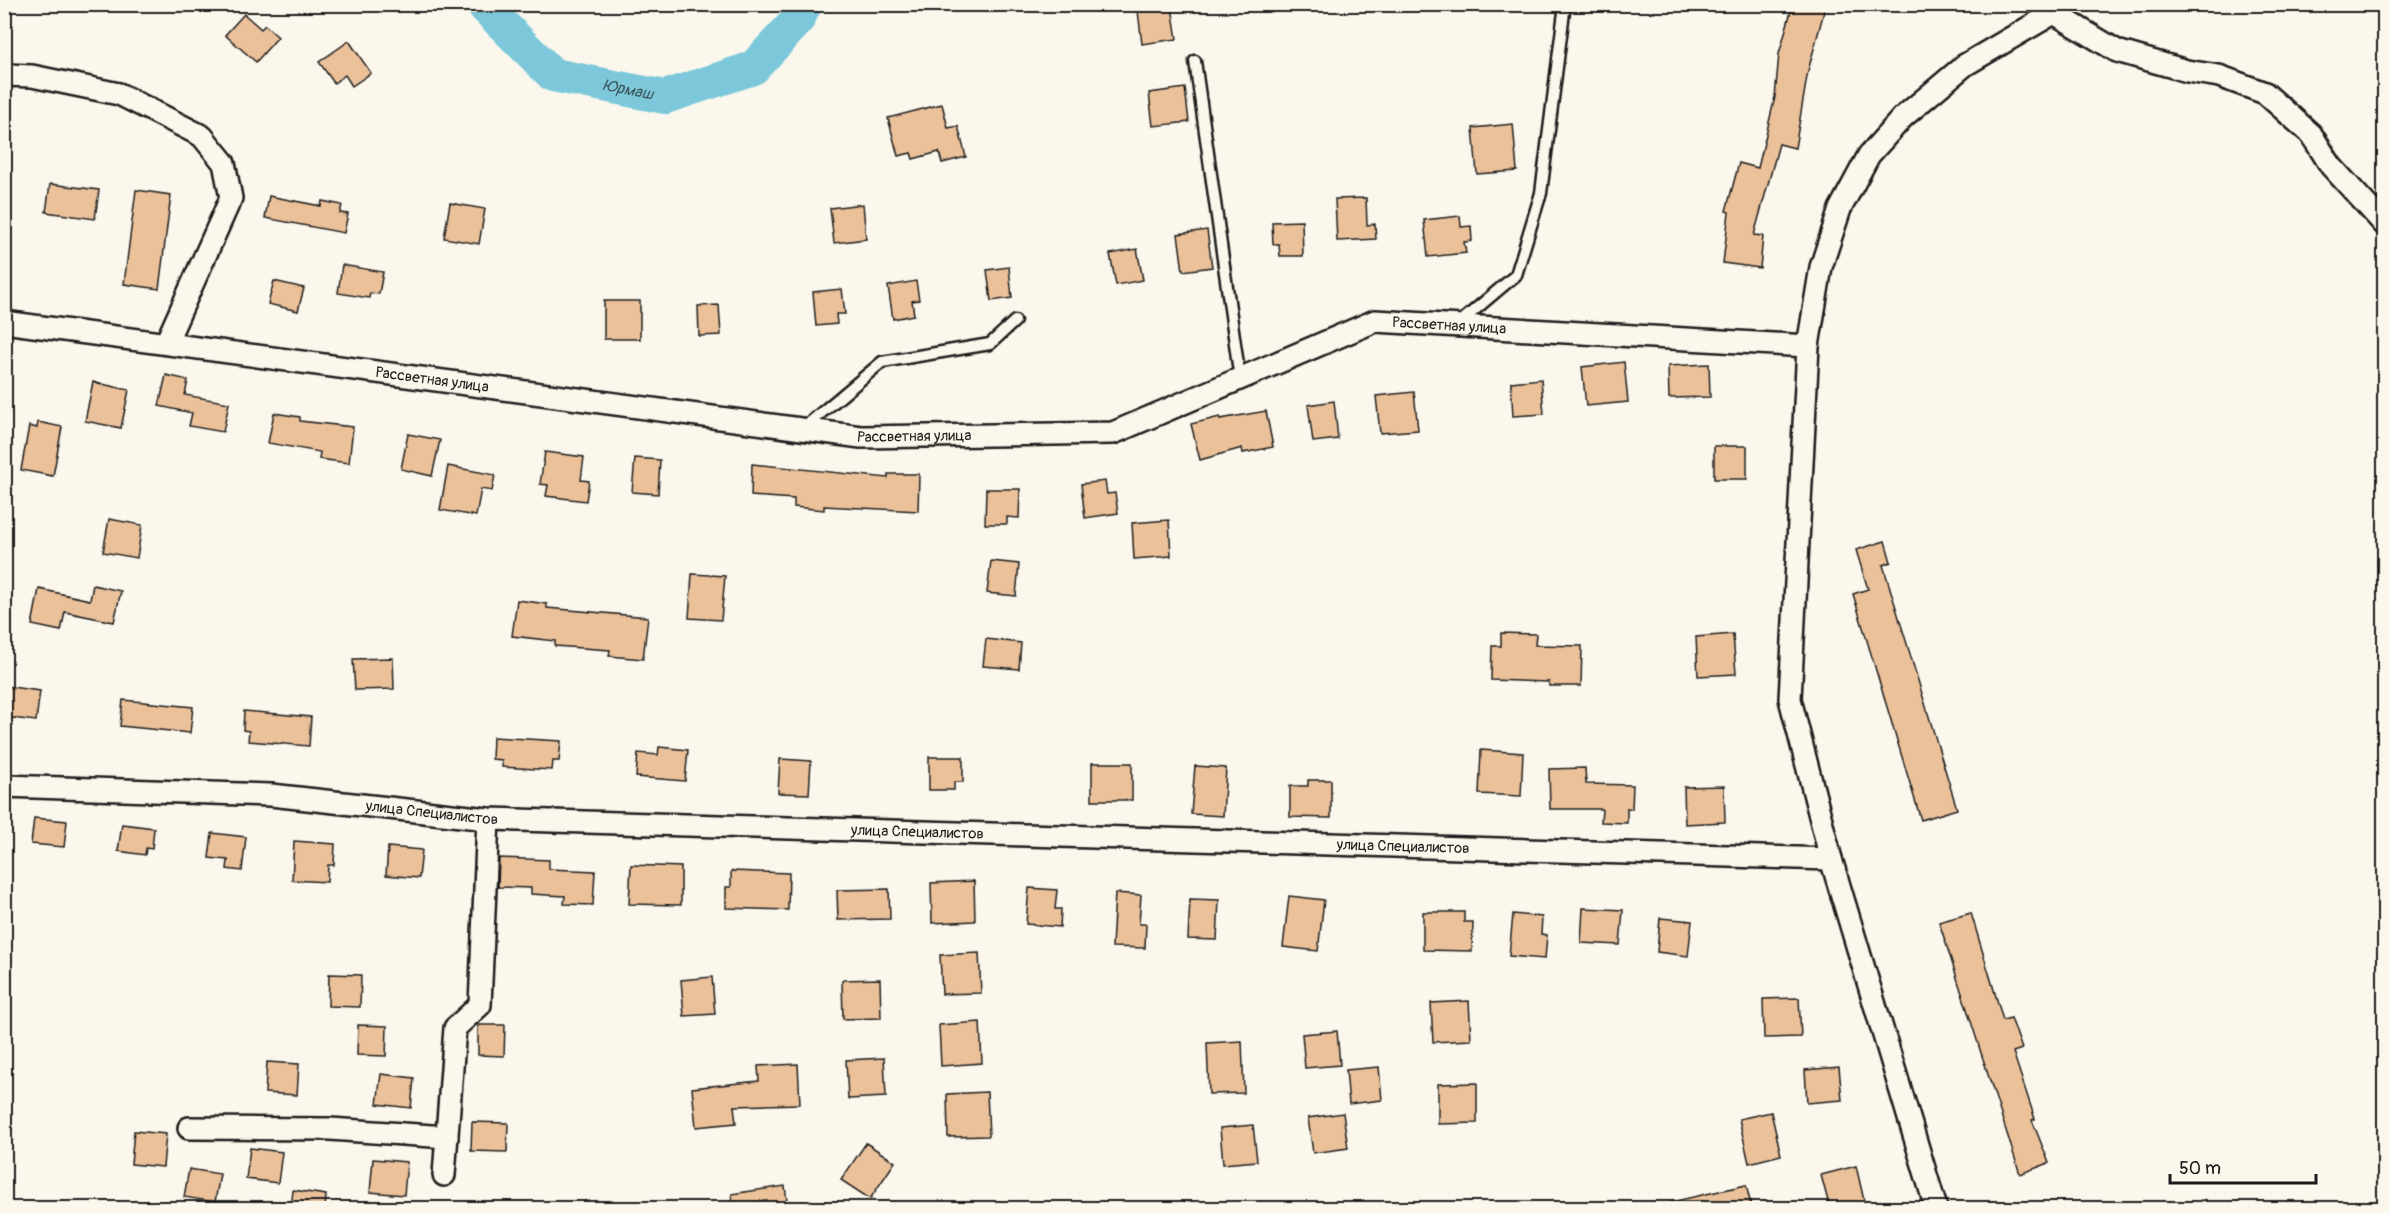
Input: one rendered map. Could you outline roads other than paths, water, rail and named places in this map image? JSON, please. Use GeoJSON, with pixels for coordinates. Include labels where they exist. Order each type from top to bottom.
{"type":"FeatureCollection","features":[{"type":"Feature","properties":{"kind":"street"},"geometry":{"type":"LineString","coordinates":[[1936,1209],[1831,859],[1790,699],[1808,346],[1821,267],[1840,208],[1869,155],[1902,117],[1965,65],[2061,9],[2117,51],[2187,71],[2219,76],[2265,93],[2311,134],[2331,166],[2385,224]]}},
{"type":"Feature","properties":{"kind":"street"},"geometry":{"type":"LineString","coordinates":[[4,75],[32,76],[118,94],[202,136],[224,163],[231,198],[166,343]]}},
{"type":"Feature","properties":{"kind":"street","name":"Рассветная улица"},"geometry":{"type":"LineString","coordinates":[[4,322],[861,437],[1113,433],[1375,321],[1808,346]]}},
{"type":"Feature","properties":{"kind":"street","name":"улица Специалистов"},"geometry":{"type":"LineString","coordinates":[[4,786],[271,795],[488,819],[1831,859]]}},
{"type":"Feature","properties":{"kind":"street"},"geometry":{"type":"LineString","coordinates":[[444,1175],[455,1028],[480,1005],[488,819]]}},
{"type":"Feature","properties":{"kind":"street"},"geometry":{"type":"LineString","coordinates":[[189,1128],[330,1129],[447,1137]]}},
{"type":"Feature","properties":{"kind":"lane"},"geometry":{"type":"LineString","coordinates":[[1458,325],[1515,275],[1541,193],[1565,4]]}},
{"type":"Feature","properties":{"kind":"lane"},"geometry":{"type":"LineString","coordinates":[[1195,61],[1240,379]]}},
{"type":"Feature","properties":{"kind":"lane"},"geometry":{"type":"LineString","coordinates":[[802,429],[882,362],[990,344],[1015,321]]}},
{"type":"Feature","properties":{"kind":"waterway","name":"Юрмаш"},"geometry":{"type":"LineString","coordinates":[[482,4],[553,75],[665,97],[753,68],[798,20],[805,4]]}}]}
